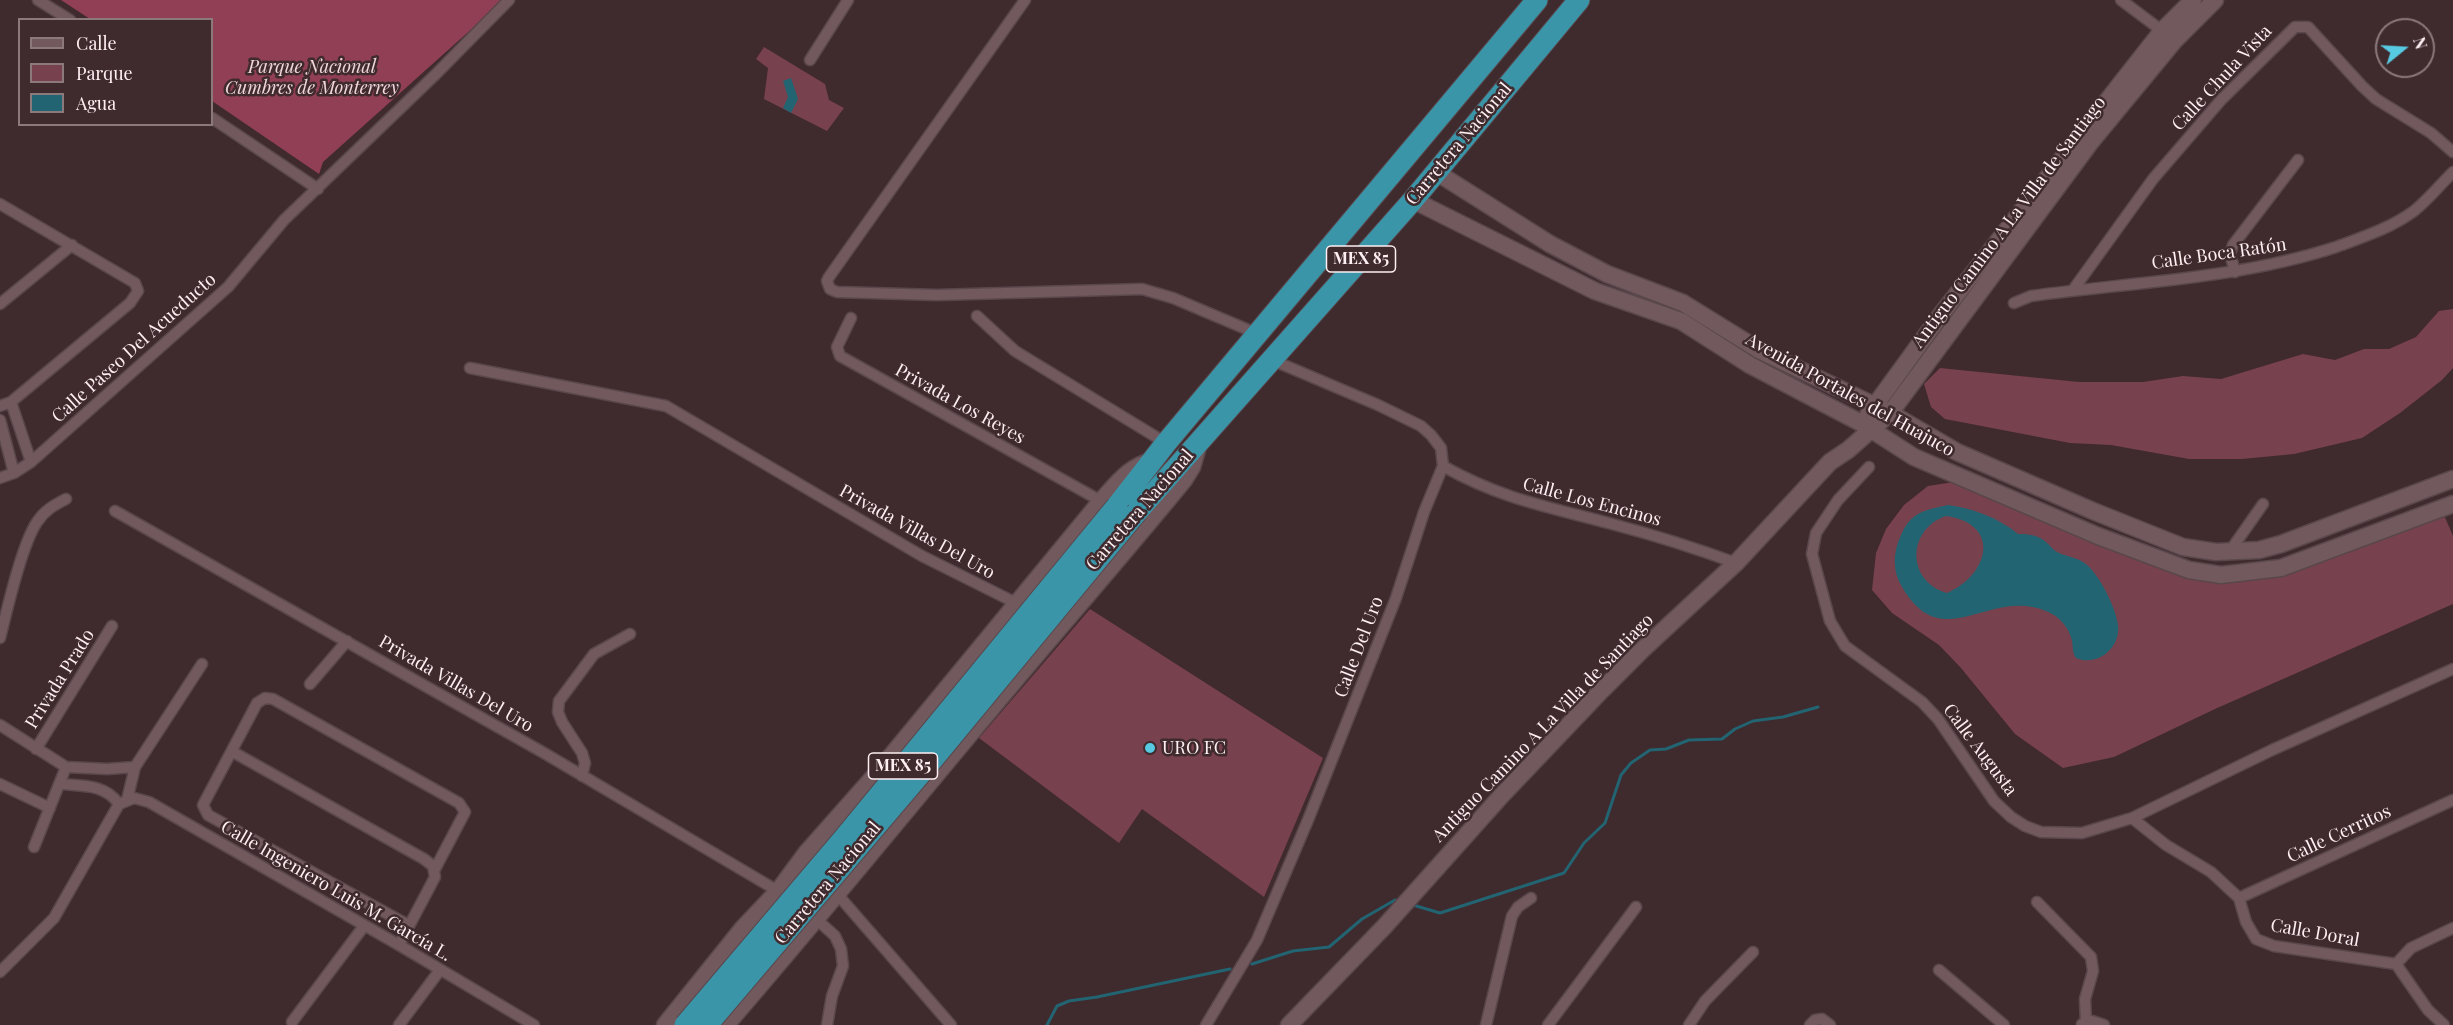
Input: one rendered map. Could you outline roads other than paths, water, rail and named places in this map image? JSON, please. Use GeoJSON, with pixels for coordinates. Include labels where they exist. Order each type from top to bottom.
{"type":"FeatureCollection","features":[{"type":"Feature","properties":{"kind":"highway","name":"Carretera Nacional"},"geometry":{"type":"LineString","coordinates":[[707,1025],[934,758],[1166,443],[1536,0]]}},
{"type":"Feature","properties":{"kind":"highway","name":"Carretera Nacional"},"geometry":{"type":"LineString","coordinates":[[685,1025],[844,838],[1118,506],[1200,441],[1413,200],[1579,0]]}},
{"type":"Feature","properties":{"kind":"street"},"geometry":{"type":"LineString","coordinates":[[38,0],[67,18]]}},
{"type":"Feature","properties":{"kind":"street","name":"Calle Paseo Del Acueducto"},"geometry":{"type":"LineString","coordinates":[[0,478],[14,473],[31,462],[228,288],[284,220],[436,74],[509,0]]}},
{"type":"Feature","properties":{"kind":"street"},"geometry":{"type":"LineString","coordinates":[[810,60],[848,0]]}},
{"type":"Feature","properties":{"kind":"street"},"geometry":{"type":"LineString","coordinates":[[1025,0],[829,276],[827,281],[831,290],[937,295],[1142,289],[1173,298],[1258,334]]}},
{"type":"Feature","properties":{"kind":"street"},"geometry":{"type":"LineString","coordinates":[[2121,0],[2169,35],[2193,0]]}},
{"type":"Feature","properties":{"kind":"street","name":"Antiguo Camino A La Villa de Santiago"},"geometry":{"type":"LineString","coordinates":[[1288,1025],[1406,903],[1502,795],[1602,690],[1736,563],[1830,462],[1839,443],[1865,427],[1882,410],[2083,153],[2169,35],[2215,0]]}},
{"type":"Feature","properties":{"kind":"street"},"geometry":{"type":"LineString","coordinates":[[2306,14],[2302,26],[2312,31],[2361,86],[2376,99],[2420,125],[2453,152]]}},
{"type":"Feature","properties":{"kind":"street","name":"Calle Chula Vista"},"geometry":{"type":"LineString","coordinates":[[2073,290],[2153,179],[2222,99],[2290,30],[2302,26]]}},
{"type":"Feature","properties":{"kind":"street"},"geometry":{"type":"LineString","coordinates":[[213,119],[318,189]]}},
{"type":"Feature","properties":{"kind":"street"},"geometry":{"type":"LineString","coordinates":[[2235,272],[2230,254],[2235,240],[2298,160]]}},
{"type":"Feature","properties":{"kind":"street","name":"Avenida Portales del Huajuco"},"geometry":{"type":"LineString","coordinates":[[1436,172],[1550,244],[1607,274],[1683,303],[1759,350],[1882,410],[1949,447],[2093,511],[2183,547],[2206,551],[2259,550],[2281,544],[2446,482]]}},
{"type":"Feature","properties":{"kind":"street","name":"Calle Boca Ratón"},"geometry":{"type":"LineString","coordinates":[[2014,303],[2031,296],[2235,272],[2296,260],[2373,233],[2416,209],[2453,172]]}},
{"type":"Feature","properties":{"kind":"street","name":"Avenida Portales del Huajuco"},"geometry":{"type":"LineString","coordinates":[[1413,200],[1595,291],[1681,321],[1750,365],[1865,427],[1914,457],[2098,536],[2189,570],[2221,575],[2281,568],[2452,508]]}},
{"type":"Feature","properties":{"kind":"street"},"geometry":{"type":"LineString","coordinates":[[0,204],[72,244],[135,283],[138,289],[130,303],[11,402],[0,405]]}},
{"type":"Feature","properties":{"kind":"street"},"geometry":{"type":"LineString","coordinates":[[0,304],[72,244]]}},
{"type":"Feature","properties":{"kind":"street"},"geometry":{"type":"LineString","coordinates":[[1537,264],[1550,244]]}},
{"type":"Feature","properties":{"kind":"street"},"geometry":{"type":"LineString","coordinates":[[978,316],[1015,351],[1166,443]]}},
{"type":"Feature","properties":{"kind":"street","name":"Privada Los Reyes"},"geometry":{"type":"LineString","coordinates":[[851,318],[837,347],[840,356],[1118,506]]}},
{"type":"Feature","properties":{"kind":"street"},"geometry":{"type":"LineString","coordinates":[[1272,360],[1421,426],[1441,448],[1443,466]]}},
{"type":"Feature","properties":{"kind":"street","name":"Privada Villas Del Uro"},"geometry":{"type":"LineString","coordinates":[[470,368],[666,406],[922,556],[1016,603]]}},
{"type":"Feature","properties":{"kind":"street"},"geometry":{"type":"LineString","coordinates":[[11,402],[31,462]]}},
{"type":"Feature","properties":{"kind":"street"},"geometry":{"type":"LineString","coordinates":[[0,420],[14,473]]}},
{"type":"Feature","properties":{"kind":"street","name":"MEX 85"},"geometry":{"type":"LineString","coordinates":[[726,1025],[779,960],[843,889],[1184,480],[1192,467],[1200,441]]}},
{"type":"Feature","properties":{"kind":"street"},"geometry":{"type":"LineString","coordinates":[[1939,468],[1949,447]]}},
{"type":"Feature","properties":{"kind":"street","name":"Calle Los Encinos"},"geometry":{"type":"LineString","coordinates":[[1443,466],[1470,481],[1525,502],[1642,532],[1736,563]]}},
{"type":"Feature","properties":{"kind":"street","name":"Calle Del Uro"},"geometry":{"type":"LineString","coordinates":[[1206,1025],[1257,940],[1308,820],[1396,598],[1424,512],[1443,466]]}},
{"type":"Feature","properties":{"kind":"street","name":"Calle Augusta"},"geometry":{"type":"LineString","coordinates":[[1869,468],[1838,500],[1816,534],[1812,554],[1830,621],[1845,646],[1922,702],[1938,719],[1994,801],[2011,817],[2041,832],[2082,833],[2132,818],[2272,750],[2453,669]]}},
{"type":"Feature","properties":{"kind":"street"},"geometry":{"type":"LineString","coordinates":[[2446,482],[2452,508]]}},
{"type":"Feature","properties":{"kind":"street"},"geometry":{"type":"LineString","coordinates":[[0,638],[35,524],[44,513],[66,499]]}},
{"type":"Feature","properties":{"kind":"street"},"geometry":{"type":"LineString","coordinates":[[2230,551],[2263,504]]}},
{"type":"Feature","properties":{"kind":"street","name":"MEX 85"},"geometry":{"type":"LineString","coordinates":[[665,1025],[743,928],[779,891],[807,852],[877,773],[1016,603],[1118,506]]}},
{"type":"Feature","properties":{"kind":"street","name":"Privada Villas Del Uro"},"geometry":{"type":"LineString","coordinates":[[115,511],[347,641],[779,891],[817,919],[835,936],[841,949],[843,966],[832,996],[826,1025]]}},
{"type":"Feature","properties":{"kind":"street","name":"Privada Prado"},"geometry":{"type":"LineString","coordinates":[[36,749],[112,626]]}},
{"type":"Feature","properties":{"kind":"street"},"geometry":{"type":"LineString","coordinates":[[582,776],[585,763],[582,753],[558,712],[560,700],[594,654],[630,634]]}},
{"type":"Feature","properties":{"kind":"street"},"geometry":{"type":"LineString","coordinates":[[310,684],[347,641]]}},
{"type":"Feature","properties":{"kind":"street"},"geometry":{"type":"LineString","coordinates":[[0,972],[54,918],[123,802],[135,767],[202,664]]}},
{"type":"Feature","properties":{"kind":"street"},"geometry":{"type":"LineString","coordinates":[[399,945],[435,877],[435,869],[465,812],[459,803],[273,699],[265,698],[257,703],[203,805],[208,815],[408,925]]}},
{"type":"Feature","properties":{"kind":"street"},"geometry":{"type":"LineString","coordinates":[[0,725],[66,767],[107,769],[135,767]]}},
{"type":"Feature","properties":{"kind":"street"},"geometry":{"type":"LineString","coordinates":[[233,752],[424,858],[435,869]]}},
{"type":"Feature","properties":{"kind":"street"},"geometry":{"type":"LineString","coordinates":[[34,847],[66,767]]}},
{"type":"Feature","properties":{"kind":"street"},"geometry":{"type":"LineString","coordinates":[[99,788],[107,769]]}},
{"type":"Feature","properties":{"kind":"street"},"geometry":{"type":"LineString","coordinates":[[0,784],[50,808]]}},
{"type":"Feature","properties":{"kind":"street"},"geometry":{"type":"LineString","coordinates":[[61,784],[99,788],[108,791],[123,802]]}},
{"type":"Feature","properties":{"kind":"street","name":"Calle Ingeniero Luis M. García L."},"geometry":{"type":"LineString","coordinates":[[123,802],[134,798],[148,802],[534,1025]]}},
{"type":"Feature","properties":{"kind":"street","name":"Calle Cerritos"},"geometry":{"type":"LineString","coordinates":[[2239,898],[2453,800]]}},
{"type":"Feature","properties":{"kind":"street","name":"Calle Doral"},"geometry":{"type":"LineString","coordinates":[[2132,818],[2166,845],[2211,872],[2239,898],[2251,933],[2256,939],[2264,943],[2396,964]]}},
{"type":"Feature","properties":{"kind":"street"},"geometry":{"type":"LineString","coordinates":[[807,852],[813,871],[820,878],[843,889],[951,1025]]}},
{"type":"Feature","properties":{"kind":"street"},"geometry":{"type":"LineString","coordinates":[[1489,1024],[1512,916],[1523,902],[1531,898]]}},
{"type":"Feature","properties":{"kind":"street"},"geometry":{"type":"LineString","coordinates":[[2037,902],[2091,957],[2093,971],[2085,999],[2083,1023],[2092,1021],[2104,1025]]}},
{"type":"Feature","properties":{"kind":"street"},"geometry":{"type":"LineString","coordinates":[[1548,1025],[1636,907]]}},
{"type":"Feature","properties":{"kind":"street"},"geometry":{"type":"LineString","coordinates":[[743,928],[761,923],[770,926],[782,941],[779,960]]}},
{"type":"Feature","properties":{"kind":"street"},"geometry":{"type":"LineString","coordinates":[[292,1022],[364,926]]}},
{"type":"Feature","properties":{"kind":"street"},"geometry":{"type":"LineString","coordinates":[[2444,1025],[2428,1010],[2396,964],[2411,948],[2453,928]]}},
{"type":"Feature","properties":{"kind":"street"},"geometry":{"type":"LineString","coordinates":[[1689,1025],[1705,1001],[1753,952]]}},
{"type":"Feature","properties":{"kind":"street"},"geometry":{"type":"LineString","coordinates":[[399,1025],[440,970]]}},
{"type":"Feature","properties":{"kind":"street"},"geometry":{"type":"LineString","coordinates":[[1939,970],[2004,1025]]}},
{"type":"Feature","properties":{"kind":"street"},"geometry":{"type":"LineString","coordinates":[[1810,1025],[1815,1020],[1822,1019],[1830,1025]]}},
{"type":"Feature","properties":{"kind":"water"},"geometry":{"type":"Polygon","coordinates":[[[791,78],[798,99],[791,113],[783,108],[788,97],[783,81],[791,78]]]}},
{"type":"Feature","properties":{"kind":"water"},"geometry":{"type":"Polygon","coordinates":[[[1948,505],[1976,511],[2002,523],[2018,534],[2041,538],[2057,552],[2080,560],[2087,565],[2102,584],[2117,618],[2118,633],[2112,648],[2106,654],[2092,660],[2076,658],[2071,636],[2063,623],[2046,611],[2025,606],[2005,607],[1950,619],[1934,617],[1918,607],[1902,587],[1896,575],[1896,548],[1909,521],[1920,513],[1948,505]],[[1946,516],[1933,523],[1918,543],[1916,555],[1918,567],[1924,578],[1934,587],[1947,593],[1961,585],[1972,574],[1980,563],[1983,551],[1982,539],[1976,529],[1964,521],[1946,516]]]}},
{"type":"Feature","properties":{"kind":"waterway"},"geometry":{"type":"LineString","coordinates":[[1413,905],[1440,913],[1564,873],[1584,843],[1605,823],[1621,775],[1631,763],[1650,750],[1666,749],[1689,740],[1722,739],[1735,729],[1753,721],[1783,717],[1818,707]]}},
{"type":"Feature","properties":{"kind":"waterway"},"geometry":{"type":"LineString","coordinates":[[1252,964],[1293,951],[1329,947],[1362,919],[1395,900],[1400,901]]}},
{"type":"Feature","properties":{"kind":"waterway"},"geometry":{"type":"LineString","coordinates":[[1047,1025],[1057,1006],[1069,1001],[1230,969]]}},
{"type":"Feature","properties":{"kind":"place","name":"URO FC"},"geometry":{"type":"Point","coordinates":[1150,748]}},
{"type":"Feature","properties":{"kind":"park label","name":"Parque Nacional Cumbres de Monterrey"},"geometry":{"type":"Point","coordinates":[312,77]}}]}
